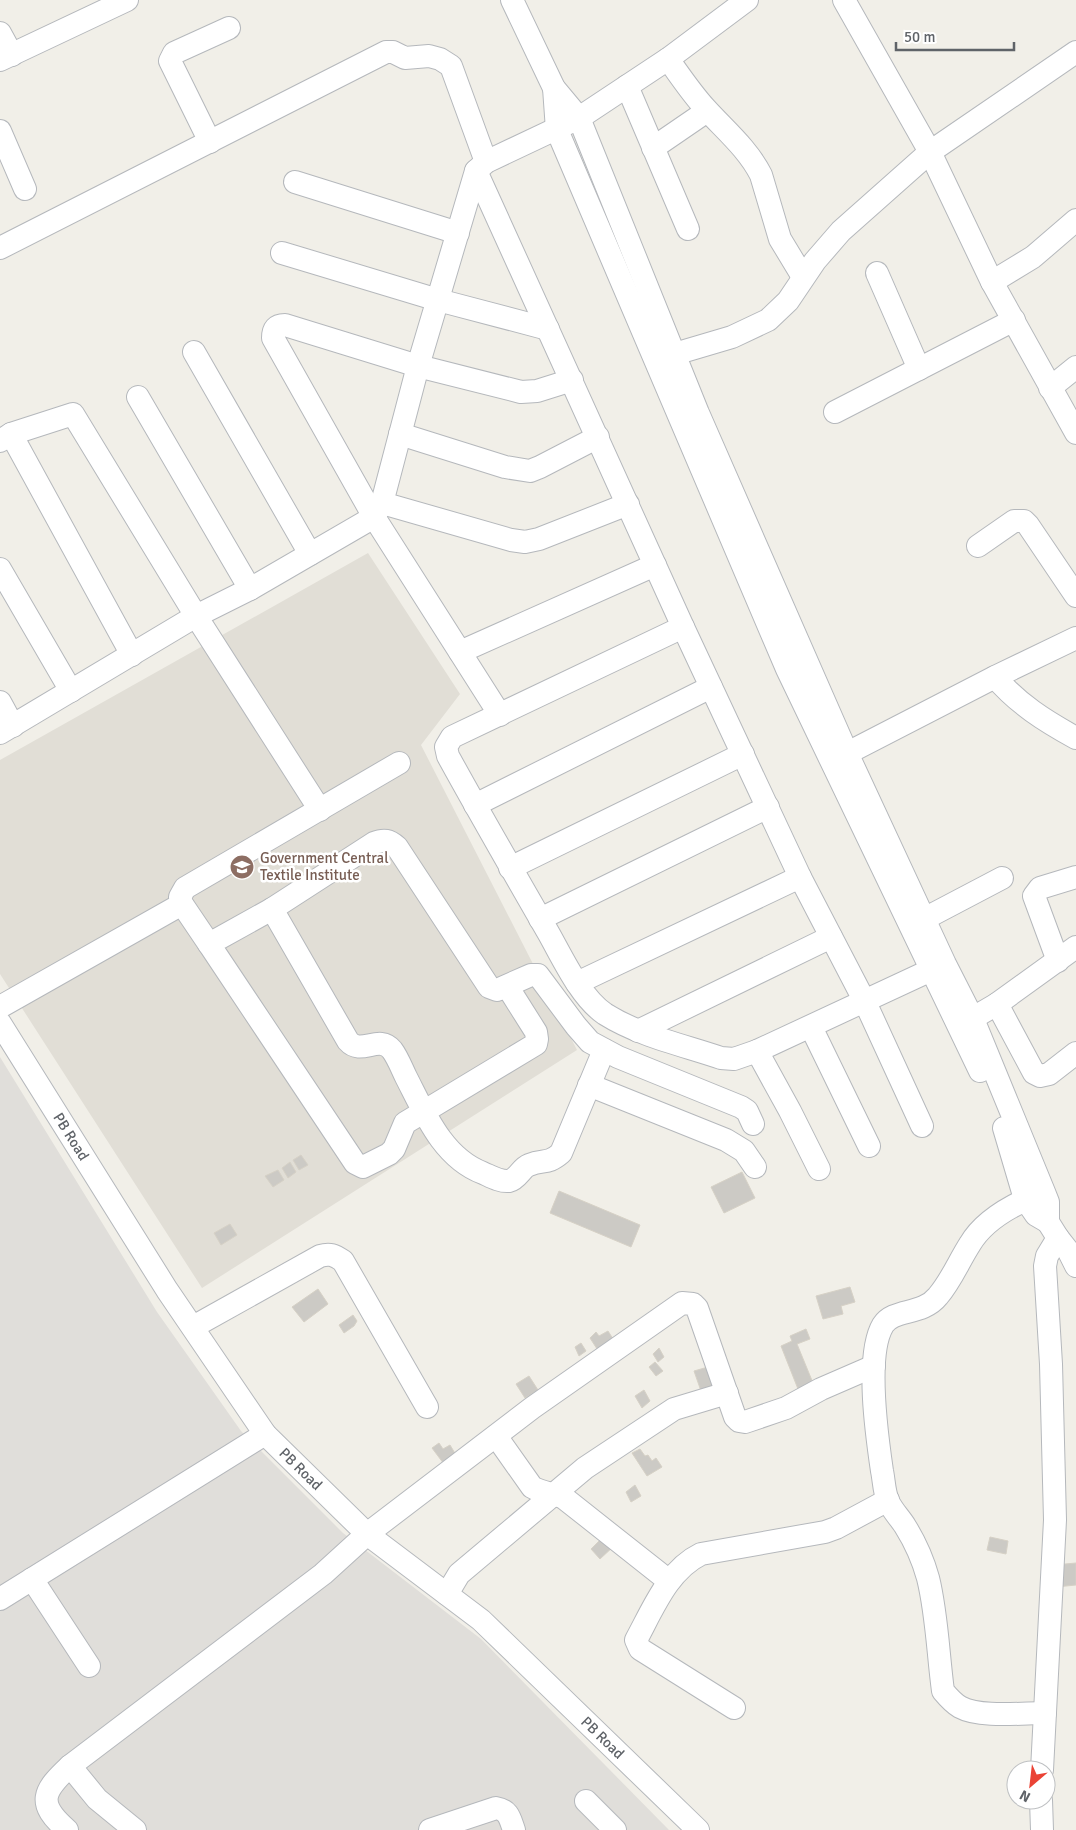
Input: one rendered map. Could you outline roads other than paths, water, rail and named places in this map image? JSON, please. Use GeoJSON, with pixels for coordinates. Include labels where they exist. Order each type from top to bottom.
{"type":"FeatureCollection","features":[{"type":"Feature","properties":{"kind":"street"},"geometry":{"type":"LineString","coordinates":[[512,0],[554,88],[579,118],[665,357]]}},
{"type":"Feature","properties":{"kind":"street"},"geometry":{"type":"LineString","coordinates":[[0,702],[6,730],[196,616],[250,589],[310,554],[378,510],[418,366],[458,233],[481,167],[579,118],[668,59],[747,0]]}},
{"type":"Feature","properties":{"kind":"street"},"geometry":{"type":"LineString","coordinates":[[844,0],[930,152],[992,282],[1076,433]]}},
{"type":"Feature","properties":{"kind":"street"},"geometry":{"type":"LineString","coordinates":[[0,33],[6,57],[123,1]]}},
{"type":"Feature","properties":{"kind":"street"},"geometry":{"type":"LineString","coordinates":[[210,142],[170,61],[174,53],[229,28]]}},
{"type":"Feature","properties":{"kind":"street"},"geometry":{"type":"LineString","coordinates":[[0,248],[380,54],[393,52],[405,58],[419,56],[434,57],[451,66],[481,167],[548,329],[682,627],[800,877],[865,1002],[922,1126]]}},
{"type":"Feature","properties":{"kind":"street"},"geometry":{"type":"LineString","coordinates":[[665,357],[732,337],[768,320],[788,301],[803,277],[841,231],[930,152],[1076,52]]}},
{"type":"Feature","properties":{"kind":"street"},"geometry":{"type":"LineString","coordinates":[[668,59],[696,98],[756,165],[780,239],[803,277]]}},
{"type":"Feature","properties":{"kind":"street"},"geometry":{"type":"LineString","coordinates":[[627,86],[688,229]]}},
{"type":"Feature","properties":{"kind":"street"},"geometry":{"type":"LineString","coordinates":[[554,88],[557,130],[665,357],[698,413],[797,665],[839,758],[914,909],[938,967],[965,1023],[1035,1196],[1048,1202],[1065,1245],[1046,1256],[1045,1266],[1051,1364],[1055,1520],[1043,1760]]}},
{"type":"Feature","properties":{"kind":"street"},"geometry":{"type":"LineString","coordinates":[[653,148],[707,110]]}},
{"type":"Feature","properties":{"kind":"street"},"geometry":{"type":"LineString","coordinates":[[0,132],[25,189]]}},
{"type":"Feature","properties":{"kind":"street"},"geometry":{"type":"LineString","coordinates":[[295,182],[458,233]]}},
{"type":"Feature","properties":{"kind":"street"},"geometry":{"type":"LineString","coordinates":[[992,282],[1033,257],[1076,220]]}},
{"type":"Feature","properties":{"kind":"street"},"geometry":{"type":"LineString","coordinates":[[282,253],[438,300],[548,329]]}},
{"type":"Feature","properties":{"kind":"street"},"geometry":{"type":"LineString","coordinates":[[877,272],[919,369]]}},
{"type":"Feature","properties":{"kind":"street"},"geometry":{"type":"LineString","coordinates":[[835,412],[1014,320]]}},
{"type":"Feature","properties":{"kind":"street"},"geometry":{"type":"LineString","coordinates":[[500,715],[460,652],[378,510],[273,338],[273,333],[279,325],[285,325],[418,366],[521,392],[537,391],[572,380]]}},
{"type":"Feature","properties":{"kind":"street"},"geometry":{"type":"LineString","coordinates":[[194,352],[310,554]]}},
{"type":"Feature","properties":{"kind":"street"},"geometry":{"type":"LineString","coordinates":[[1050,388],[1076,367]]}},
{"type":"Feature","properties":{"kind":"street"},"geometry":{"type":"LineString","coordinates":[[138,396],[250,589]]}},
{"type":"Feature","properties":{"kind":"street"},"geometry":{"type":"LineString","coordinates":[[132,655],[5,438],[73,414],[196,616],[320,810]]}},
{"type":"Feature","properties":{"kind":"street"},"geometry":{"type":"LineString","coordinates":[[400,434],[505,467],[530,471],[598,437]]}},
{"type":"Feature","properties":{"kind":"street"},"geometry":{"type":"LineString","coordinates":[[378,510],[525,542],[538,539],[628,504]]}},
{"type":"Feature","properties":{"kind":"street"},"geometry":{"type":"LineString","coordinates":[[978,546],[1014,521],[1024,521],[1076,596]]}},
{"type":"Feature","properties":{"kind":"street"},"geometry":{"type":"LineString","coordinates":[[460,652],[655,565]]}},
{"type":"Feature","properties":{"kind":"street"},"geometry":{"type":"LineString","coordinates":[[0,569],[72,691]]}},
{"type":"Feature","properties":{"kind":"street"},"geometry":{"type":"LineString","coordinates":[[682,627],[452,737],[446,747],[448,756],[510,868],[577,983],[593,1005],[605,1014],[638,1031],[721,1058],[734,1059],[811,1027],[938,967]]}},
{"type":"Feature","properties":{"kind":"street"},"geometry":{"type":"LineString","coordinates":[[839,758],[995,677],[1076,638]]}},
{"type":"Feature","properties":{"kind":"street"},"geometry":{"type":"LineString","coordinates":[[995,677],[1011,696],[1034,714],[1076,738]]}},
{"type":"Feature","properties":{"kind":"street"},"geometry":{"type":"LineString","coordinates":[[475,805],[711,687]]}},
{"type":"Feature","properties":{"kind":"street"},"geometry":{"type":"LineString","coordinates":[[510,868],[743,754]]}},
{"type":"Feature","properties":{"kind":"street"},"geometry":{"type":"LineString","coordinates":[[399,763],[185,888],[180,896],[182,904],[354,1163],[363,1167],[389,1154],[398,1143],[406,1123],[536,1044],[536,1032],[506,986]]}},
{"type":"Feature","properties":{"kind":"street"},"geometry":{"type":"LineString","coordinates":[[540,919],[768,808]]}},
{"type":"Feature","properties":{"kind":"street"},"geometry":{"type":"LineString","coordinates":[[209,944],[272,909],[374,843],[383,840],[390,841],[397,847],[485,982],[493,990],[531,975],[538,975],[583,1035],[604,1050],[741,1107],[747,1111],[754,1124]]}},
{"type":"Feature","properties":{"kind":"street"},"geometry":{"type":"LineString","coordinates":[[577,983],[800,877]]}},
{"type":"Feature","properties":{"kind":"street"},"geometry":{"type":"LineString","coordinates":[[1058,961],[1034,896],[1040,888],[1076,877]]}},
{"type":"Feature","properties":{"kind":"street"},"geometry":{"type":"LineString","coordinates":[[914,909],[1002,878]]}},
{"type":"Feature","properties":{"kind":"street"},"geometry":{"type":"LineString","coordinates":[[0,1007],[182,904]]}},
{"type":"Feature","properties":{"kind":"street"},"geometry":{"type":"LineString","coordinates":[[272,909],[352,1046],[358,1047],[380,1043],[388,1046],[395,1054],[423,1111],[443,1143],[463,1164],[492,1177],[508,1181],[514,1179],[529,1165],[546,1163],[561,1153],[604,1050]]}},
{"type":"Feature","properties":{"kind":"street"},"geometry":{"type":"LineString","coordinates":[[638,1031],[832,937]]}},
{"type":"Feature","properties":{"kind":"street"},"geometry":{"type":"LineString","coordinates":[[965,1023],[997,1004],[1076,947]]}},
{"type":"Feature","properties":{"kind":"street"},"geometry":{"type":"LineString","coordinates":[[997,1004],[1034,1073],[1044,1076],[1076,1054]]}},
{"type":"Feature","properties":{"kind":"street","name":"PB Road"},"geometry":{"type":"LineString","coordinates":[[0,1023],[168,1290],[265,1434],[367,1534],[481,1620],[698,1830]]}},
{"type":"Feature","properties":{"kind":"street"},"geometry":{"type":"LineString","coordinates":[[811,1027],[869,1146]]}},
{"type":"Feature","properties":{"kind":"street"},"geometry":{"type":"LineString","coordinates":[[757,1051],[818,1169]]}},
{"type":"Feature","properties":{"kind":"street"},"geometry":{"type":"LineString","coordinates":[[589,1085],[732,1143],[744,1151],[755,1167]]}},
{"type":"Feature","properties":{"kind":"street"},"geometry":{"type":"LineString","coordinates":[[1035,1196],[997,1217],[978,1233],[943,1289],[932,1303],[925,1308],[890,1317],[885,1322],[880,1330],[874,1366],[875,1426],[888,1500],[920,1553],[928,1578],[944,1691],[956,1704],[975,1713],[1045,1713]]}},
{"type":"Feature","properties":{"kind":"street"},"geometry":{"type":"LineString","coordinates":[[193,1327],[320,1256],[334,1255],[343,1261],[426,1407]]}},
{"type":"Feature","properties":{"kind":"street"},"geometry":{"type":"LineString","coordinates":[[67,1830],[53,1818],[46,1800],[54,1781],[70,1766],[323,1574],[367,1534],[563,1385],[682,1303],[692,1304],[697,1308],[735,1417],[745,1422],[781,1410],[821,1388],[874,1366]]}},
{"type":"Feature","properties":{"kind":"street"},"geometry":{"type":"LineString","coordinates":[[448,1594],[459,1574],[585,1468],[661,1416],[687,1404],[727,1393]]}},
{"type":"Feature","properties":{"kind":"street"},"geometry":{"type":"LineString","coordinates":[[0,1599],[265,1434]]}},
{"type":"Feature","properties":{"kind":"street"},"geometry":{"type":"LineString","coordinates":[[496,1436],[532,1487],[538,1491],[555,1494],[572,1504],[669,1581]]}},
{"type":"Feature","properties":{"kind":"street"},"geometry":{"type":"LineString","coordinates":[[734,1708],[640,1649],[637,1645],[636,1640],[669,1581],[684,1565],[701,1554],[825,1532],[843,1525],[888,1500]]}},
{"type":"Feature","properties":{"kind":"street"},"geometry":{"type":"LineString","coordinates":[[32,1580],[89,1666]]}},
{"type":"Feature","properties":{"kind":"street"},"geometry":{"type":"LineString","coordinates":[[70,1766],[97,1799],[135,1830]]}},
{"type":"Feature","properties":{"kind":"street"},"geometry":{"type":"LineString","coordinates":[[586,1801],[614,1830]]}},
{"type":"Feature","properties":{"kind":"street"},"geometry":{"type":"LineString","coordinates":[[430,1830],[496,1808],[508,1813],[514,1830]]}},
{"type":"Feature","properties":{"kind":"street"},"geometry":{"type":"LineString","coordinates":[[1041,1810],[1042,1830]]}},
{"type":"Feature","properties":{"kind":"place","name":"Government Central Textile Institute"},"geometry":{"type":"Point","coordinates":[242,867]}}]}
